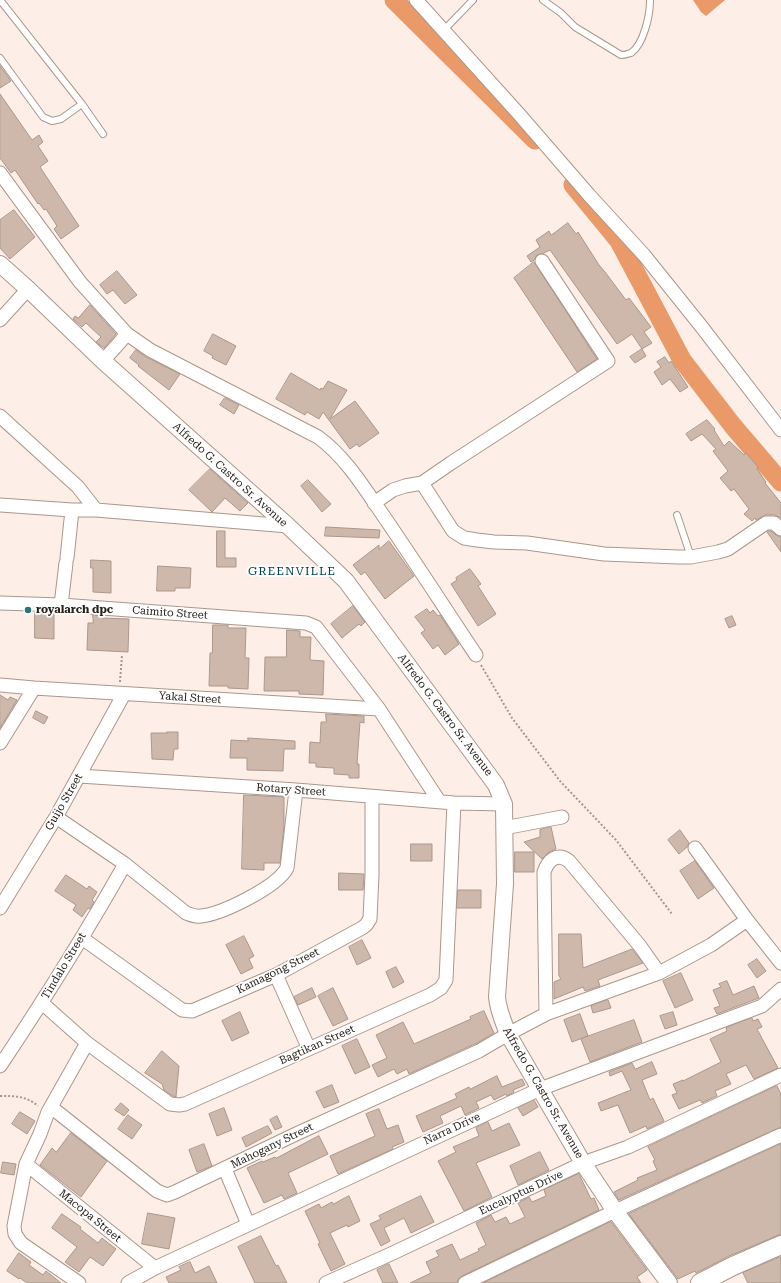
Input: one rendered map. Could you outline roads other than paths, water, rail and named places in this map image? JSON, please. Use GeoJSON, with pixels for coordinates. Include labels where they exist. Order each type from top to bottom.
{"type":"FeatureCollection","features":[{"type":"Feature","properties":{"kind":"main road"},"geometry":{"type":"LineString","coordinates":[[700,1283],[732,1266],[781,1245]]}},
{"type":"Feature","properties":{"kind":"street"},"geometry":{"type":"LineString","coordinates":[[416,0],[644,255],[781,430]]}},
{"type":"Feature","properties":{"kind":"street"},"geometry":{"type":"LineString","coordinates":[[0,173],[80,282],[127,334],[150,350],[318,436],[343,459],[476,655]]}},
{"type":"Feature","properties":{"kind":"street"},"geometry":{"type":"LineString","coordinates":[[374,503],[393,490],[422,483],[608,361],[542,261]]}},
{"type":"Feature","properties":{"kind":"street","name":"Alfredo G. Castro Sr. Avenue"},"geometry":{"type":"LineString","coordinates":[[0,264],[103,362],[288,526],[346,581],[496,785],[504,804],[505,884],[497,1006],[508,1034],[584,1163],[615,1211],[669,1283]]}},
{"type":"Feature","properties":{"kind":"street"},"geometry":{"type":"LineString","coordinates":[[0,320],[28,289]]}},
{"type":"Feature","properties":{"kind":"street"},"geometry":{"type":"LineString","coordinates":[[103,362],[127,334]]}},
{"type":"Feature","properties":{"kind":"street"},"geometry":{"type":"LineString","coordinates":[[0,416],[78,487],[96,510]]}},
{"type":"Feature","properties":{"kind":"street"},"geometry":{"type":"LineString","coordinates":[[422,483],[453,531],[464,538],[494,542],[527,542],[604,554],[691,557],[728,549],[766,523],[774,523],[781,529]]}},
{"type":"Feature","properties":{"kind":"street"},"geometry":{"type":"LineString","coordinates":[[0,505],[72,510],[96,510],[288,526]]}},
{"type":"Feature","properties":{"kind":"street"},"geometry":{"type":"LineString","coordinates":[[61,605],[72,510]]}},
{"type":"Feature","properties":{"kind":"street","name":"Caimito Street"},"geometry":{"type":"LineString","coordinates":[[0,603],[61,605],[306,623],[316,626],[380,709]]}},
{"type":"Feature","properties":{"kind":"street","name":"Yakal Street"},"geometry":{"type":"LineString","coordinates":[[0,685],[380,709]]}},
{"type":"Feature","properties":{"kind":"street"},"geometry":{"type":"LineString","coordinates":[[0,744],[34,688]]}},
{"type":"Feature","properties":{"kind":"street","name":"Guijo Street"},"geometry":{"type":"LineString","coordinates":[[0,908],[56,817],[124,694]]}},
{"type":"Feature","properties":{"kind":"street"},"geometry":{"type":"LineString","coordinates":[[380,709],[439,801]]}},
{"type":"Feature","properties":{"kind":"street","name":"Rotary Street"},"geometry":{"type":"LineString","coordinates":[[79,776],[296,790],[454,803],[504,804]]}},
{"type":"Feature","properties":{"kind":"street"},"geometry":{"type":"LineString","coordinates":[[56,817],[125,864],[186,913],[193,916],[210,915],[263,891],[284,874],[296,790]]}},
{"type":"Feature","properties":{"kind":"street","name":"Kamagong Street"},"geometry":{"type":"LineString","coordinates":[[82,938],[182,1010],[192,1011],[276,975],[362,928],[370,920],[372,875],[372,797]]}},
{"type":"Feature","properties":{"kind":"street","name":"Bagtikan Street"},"geometry":{"type":"LineString","coordinates":[[42,1003],[87,1043],[170,1104],[179,1105],[185,1104],[430,995],[441,988],[444,984],[454,803]]}},
{"type":"Feature","properties":{"kind":"street"},"geometry":{"type":"LineString","coordinates":[[504,828],[562,817]]}},
{"type":"Feature","properties":{"kind":"street"},"geometry":{"type":"LineString","coordinates":[[695,848],[747,920],[781,963]]}},
{"type":"Feature","properties":{"kind":"street"},"geometry":{"type":"LineString","coordinates":[[546,1014],[544,872],[550,861],[557,857],[564,857],[569,861],[640,946],[659,973]]}},
{"type":"Feature","properties":{"kind":"street","name":"Tindalo Street"},"geometry":{"type":"LineString","coordinates":[[0,1066],[42,1003],[125,864]]}},
{"type":"Feature","properties":{"kind":"street","name":"Mahogany Street"},"geometry":{"type":"LineString","coordinates":[[50,1109],[157,1191],[167,1195],[225,1169],[296,1134],[479,1051],[546,1014],[659,973],[711,944],[747,920]]}},
{"type":"Feature","properties":{"kind":"street"},"geometry":{"type":"LineString","coordinates":[[276,975],[309,1049]]}},
{"type":"Feature","properties":{"kind":"street","name":"Narra Drive"},"geometry":{"type":"LineString","coordinates":[[128,1283],[155,1268],[248,1224],[540,1089],[762,1006],[781,989]]}},
{"type":"Feature","properties":{"kind":"street"},"geometry":{"type":"LineString","coordinates":[[79,1283],[21,1243],[14,1226],[26,1164],[50,1109],[87,1043]]}},
{"type":"Feature","properties":{"kind":"street","name":"Eucalyptus Drive"},"geometry":{"type":"LineString","coordinates":[[326,1283],[584,1163],[628,1147],[781,1074]]}},
{"type":"Feature","properties":{"kind":"street"},"geometry":{"type":"LineString","coordinates":[[465,1283],[781,1134]]}},
{"type":"Feature","properties":{"kind":"street","name":"Macopa Street"},"geometry":{"type":"LineString","coordinates":[[26,1164],[155,1268]]}},
{"type":"Feature","properties":{"kind":"street"},"geometry":{"type":"LineString","coordinates":[[225,1169],[248,1224]]}},
{"type":"Feature","properties":{"kind":"lane"},"geometry":{"type":"LineString","coordinates":[[0,0],[82,104],[102,134]]}},
{"type":"Feature","properties":{"kind":"lane"},"geometry":{"type":"LineString","coordinates":[[443,30],[473,0]]}},
{"type":"Feature","properties":{"kind":"lane"},"geometry":{"type":"LineString","coordinates":[[543,0],[561,12],[575,27],[621,55],[630,54],[640,42],[650,11],[650,0]]}},
{"type":"Feature","properties":{"kind":"lane"},"geometry":{"type":"LineString","coordinates":[[0,58],[43,117],[52,122],[61,119],[82,104]]}},
{"type":"Feature","properties":{"kind":"lane"},"geometry":{"type":"LineString","coordinates":[[677,515],[691,557]]}},
{"type":"Feature","properties":{"kind":"waterway"},"geometry":{"type":"LineString","coordinates":[[394,0],[535,140]]}},
{"type":"Feature","properties":{"kind":"waterway"},"geometry":{"type":"LineString","coordinates":[[573,185],[619,241],[682,360],[733,426],[781,482]]}},
{"type":"Feature","properties":{"kind":"place","name":"royalarch dpc"},"geometry":{"type":"Point","coordinates":[28,610]}},
{"type":"Feature","properties":{"kind":"district","name":"GREENVILLE"},"geometry":{"type":"Point","coordinates":[292,571]}}]}
